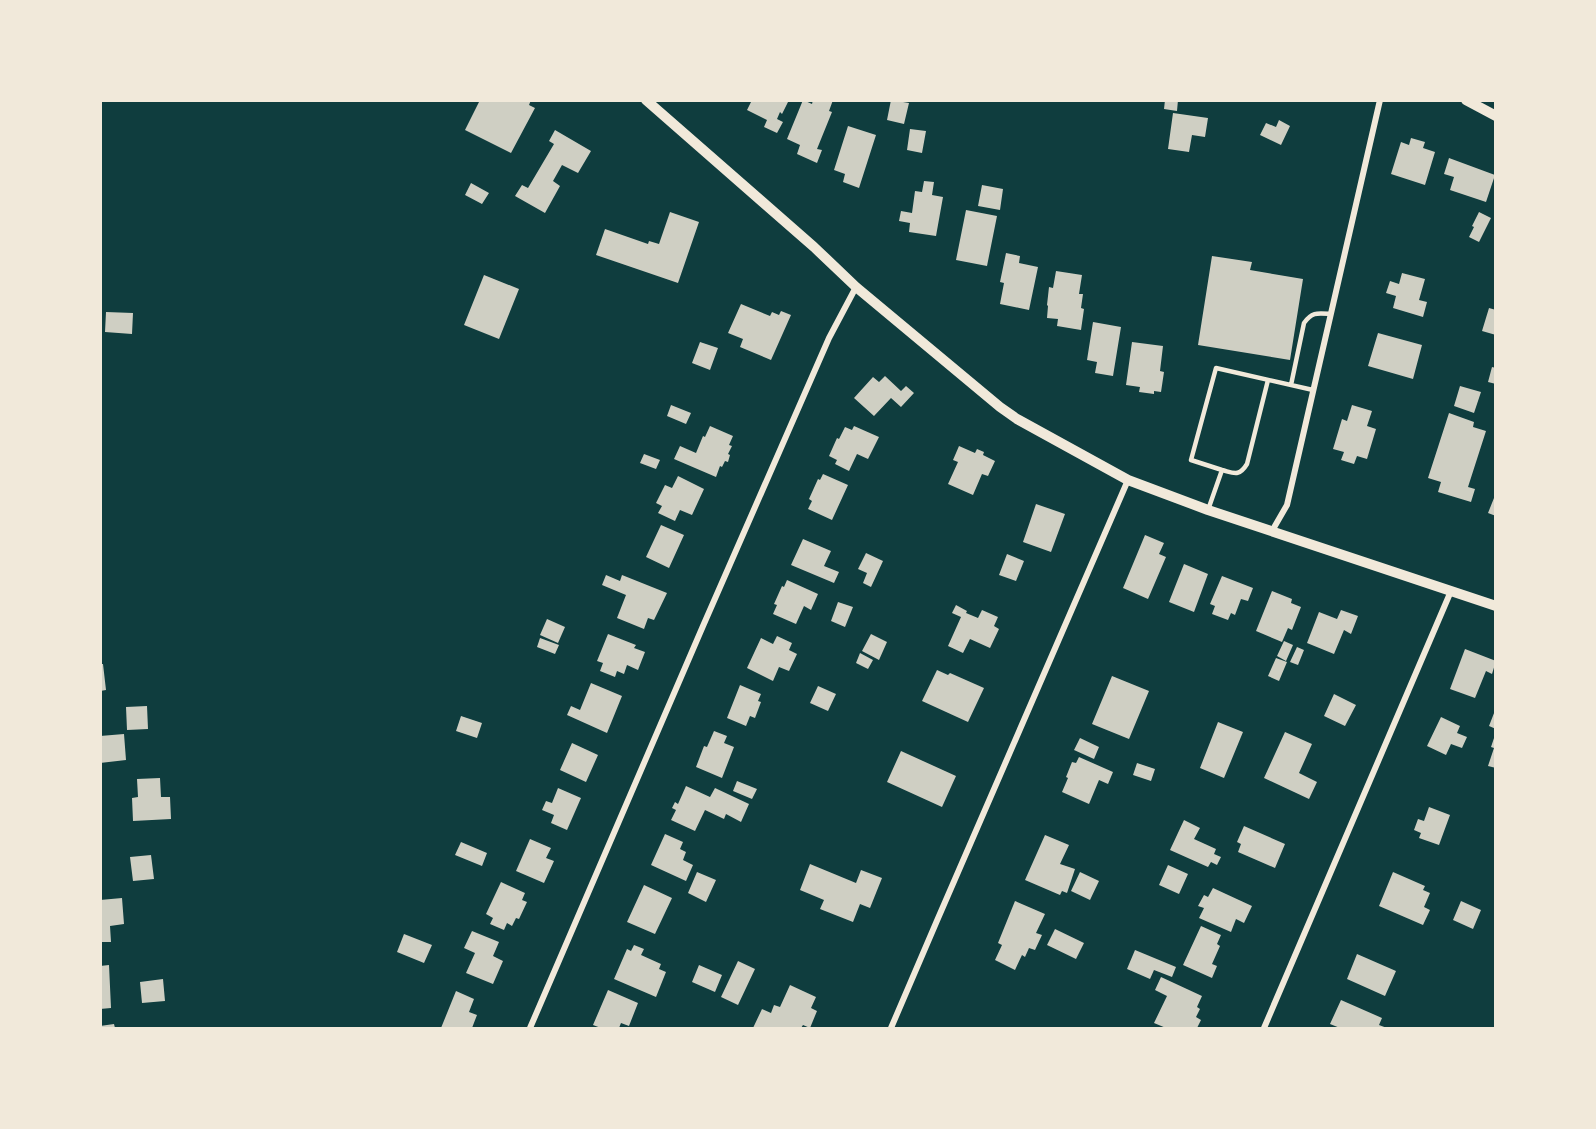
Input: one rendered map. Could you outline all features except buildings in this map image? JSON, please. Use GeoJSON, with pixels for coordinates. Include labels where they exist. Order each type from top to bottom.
{"type":"FeatureCollection","features":[{"type":"Feature","properties":{"kind":"street"},"geometry":{"type":"LineString","coordinates":[[646,100],[814,247],[856,287],[1017,419],[1128,480],[1208,510],[1496,606]]}},
{"type":"Feature","properties":{"kind":"street"},"geometry":{"type":"LineString","coordinates":[[1272,531],[1287,505],[1380,100]]}},
{"type":"Feature","properties":{"kind":"street"},"geometry":{"type":"LineString","coordinates":[[1466,100],[1496,116]]}},
{"type":"Feature","properties":{"kind":"street"},"geometry":{"type":"LineString","coordinates":[[530,1029],[829,338],[856,287]]}},
{"type":"Feature","properties":{"kind":"street"},"geometry":{"type":"LineString","coordinates":[[891,1029],[1128,480]]}},
{"type":"Feature","properties":{"kind":"street"},"geometry":{"type":"LineString","coordinates":[[1264,1029],[1451,591]]}},
{"type":"Feature","properties":{"kind":"lane"},"geometry":{"type":"LineString","coordinates":[[1291,385],[1304,323],[1309,316],[1317,313],[1330,314]]}},
{"type":"Feature","properties":{"kind":"lane"},"geometry":{"type":"LineString","coordinates":[[1268,380],[1247,464],[1242,472],[1236,474],[1191,460],[1216,368],[1313,390]]}},
{"type":"Feature","properties":{"kind":"lane"},"geometry":{"type":"LineString","coordinates":[[1208,510],[1222,470]]}}]}
